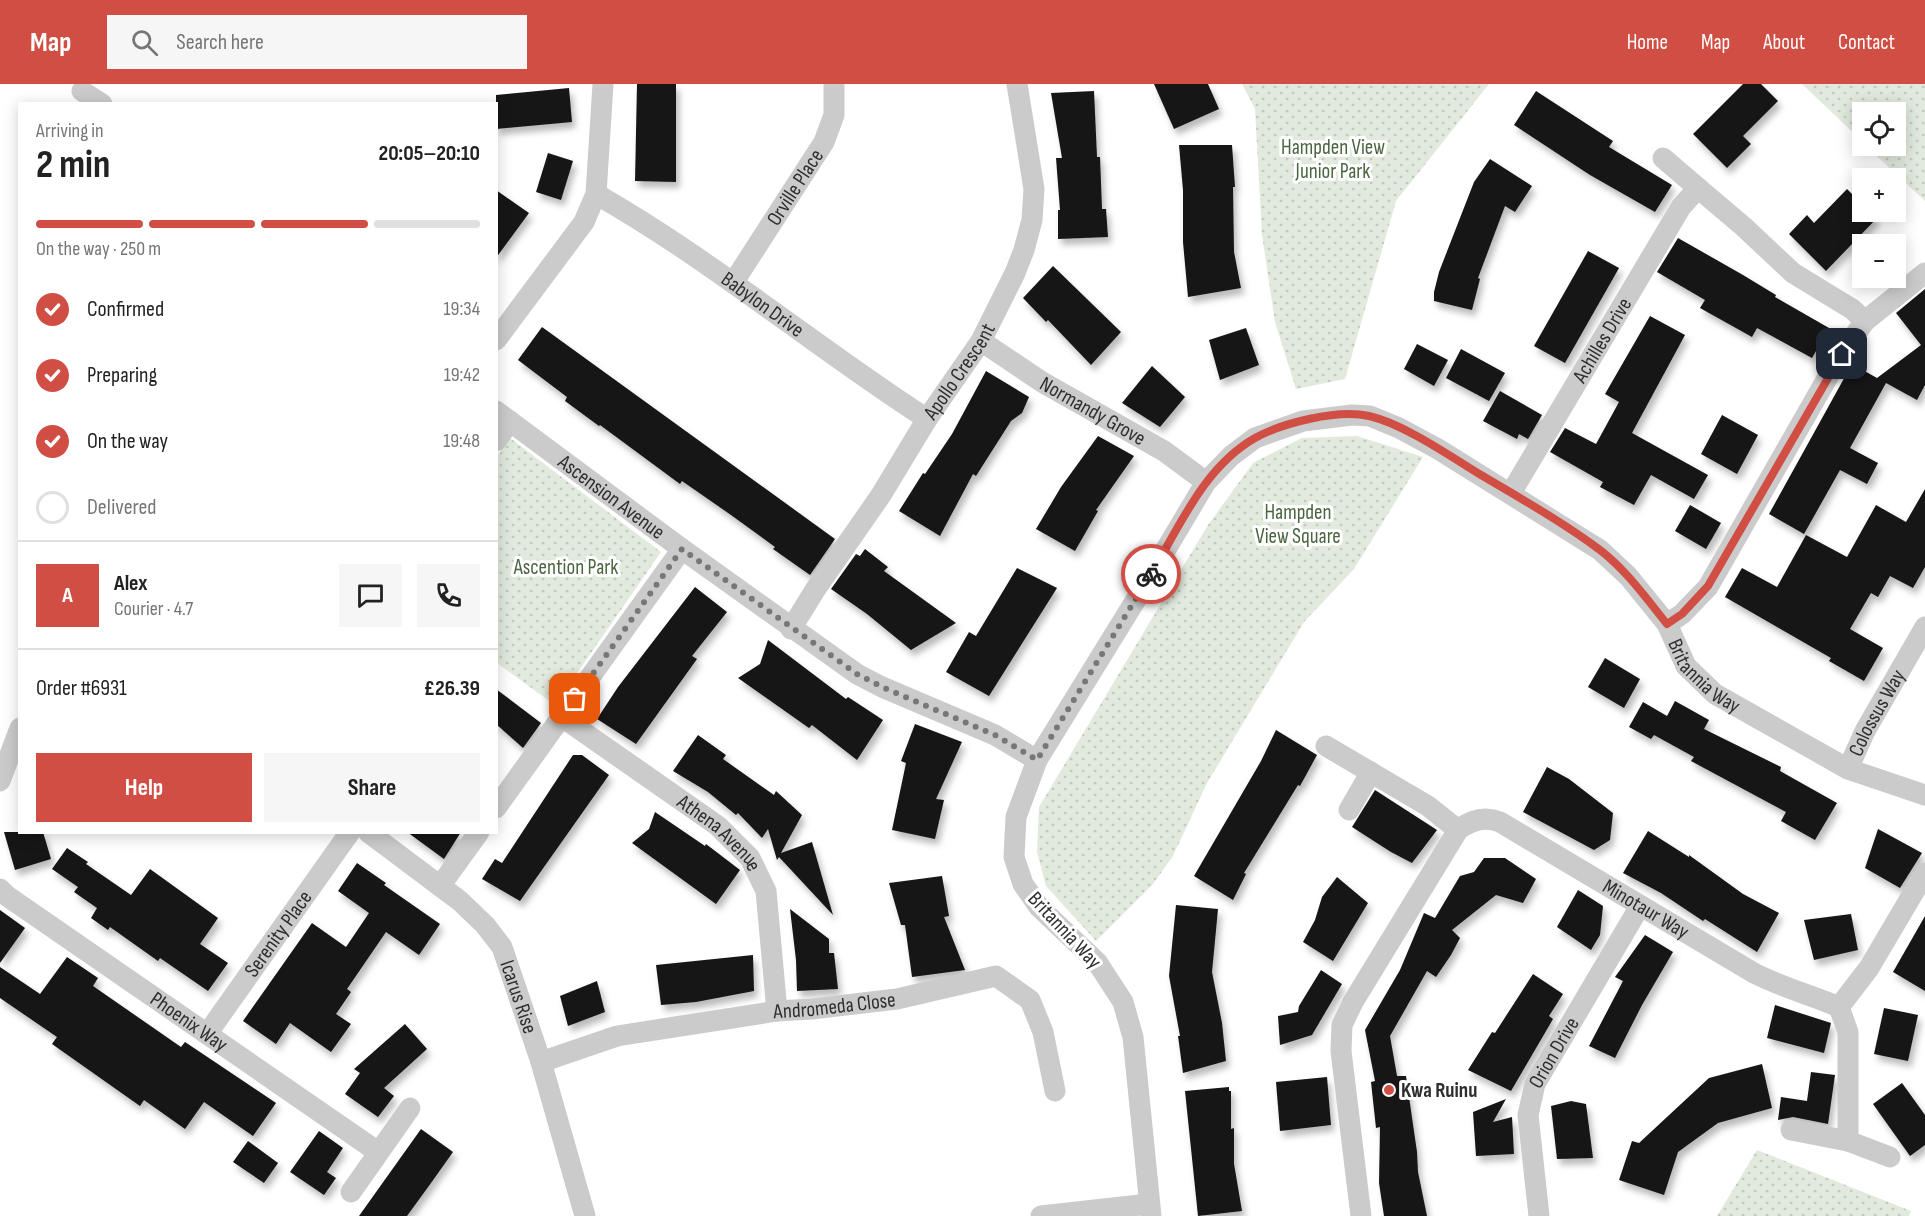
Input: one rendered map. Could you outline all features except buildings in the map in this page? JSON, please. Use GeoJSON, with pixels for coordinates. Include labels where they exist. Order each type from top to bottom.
{"type":"FeatureCollection","features":[{"type":"Feature","properties":{"kind":"street"},"geometry":{"type":"LineString","coordinates":[[498,337],[584,222],[596,194],[603,84]]}},
{"type":"Feature","properties":{"kind":"street","name":"Orville Place"},"geometry":{"type":"LineString","coordinates":[[733,283],[824,142],[834,115],[834,84]]}},
{"type":"Feature","properties":{"kind":"street","name":"Apollo Crescent"},"geometry":{"type":"LineString","coordinates":[[791,629],[815,590],[881,495],[927,419],[981,341],[1015,273],[1032,220],[1034,189],[1017,84]]}},
{"type":"Feature","properties":{"kind":"street"},"geometry":{"type":"LineString","coordinates":[[82,91],[99,102]]}},
{"type":"Feature","properties":{"kind":"street"},"geometry":{"type":"LineString","coordinates":[[1663,158],[1744,227],[1793,273],[1852,309],[1865,321]]}},
{"type":"Feature","properties":{"kind":"street","name":"Achilles Drive"},"geometry":{"type":"LineString","coordinates":[[1511,493],[1681,207],[1698,188]]}},
{"type":"Feature","properties":{"kind":"street","name":"Babylon Drive"},"geometry":{"type":"LineString","coordinates":[[596,194],[628,212],[733,283],[927,419]]}},
{"type":"Feature","properties":{"kind":"street"},"geometry":{"type":"LineString","coordinates":[[1667,624],[1682,614],[1708,586],[1842,354],[1865,321],[1925,273]]}},
{"type":"Feature","properties":{"kind":"street","name":"Normandy Grove"},"geometry":{"type":"LineString","coordinates":[[981,341],[1042,382],[1164,451],[1206,482]]}},
{"type":"Feature","properties":{"kind":"street","name":"Britannia Way"},"geometry":{"type":"LineString","coordinates":[[1150,1210],[1133,1037],[1123,1002],[1097,962],[1039,907],[1023,884],[1014,857],[1016,816],[1037,760],[1206,482],[1231,456],[1255,438],[1303,421],[1352,415],[1370,416],[1399,428],[1511,493],[1600,550],[1628,576],[1667,624],[1686,666],[1715,694],[1848,769],[1925,795]]}},
{"type":"Feature","properties":{"kind":"street"},"geometry":{"type":"LineString","coordinates":[[498,434],[503,416]]}},
{"type":"Feature","properties":{"kind":"street","name":"Ascension Avenue"},"geometry":{"type":"LineString","coordinates":[[503,416],[791,629],[857,674],[995,735],[1037,760]]}},
{"type":"Feature","properties":{"kind":"street"},"geometry":{"type":"LineString","coordinates":[[498,805],[682,549]]}},
{"type":"Feature","properties":{"kind":"street","name":"Colossus Way"},"geometry":{"type":"LineString","coordinates":[[1848,769],[1865,731],[1925,627]]}},
{"type":"Feature","properties":{"kind":"street","name":"Athena Avenue"},"geometry":{"type":"LineString","coordinates":[[562,717],[718,826],[750,858],[766,891],[777,1011]]}},
{"type":"Feature","properties":{"kind":"street"},"geometry":{"type":"LineString","coordinates":[[0,781],[18,733]]}},
{"type":"Feature","properties":{"kind":"street"},"geometry":{"type":"LineString","coordinates":[[1326,746],[1428,806],[1458,830],[1353,1002],[1342,1025],[1341,1051],[1361,1216]]}},
{"type":"Feature","properties":{"kind":"street"},"geometry":{"type":"LineString","coordinates":[[1348,810],[1371,772]]}},
{"type":"Feature","properties":{"kind":"street","name":"Minotaur Way"},"geometry":{"type":"LineString","coordinates":[[1458,830],[1470,821],[1491,818],[1500,822],[1754,973],[1779,986],[1839,1006]]}},
{"type":"Feature","properties":{"kind":"street","name":"Serenity Place"},"geometry":{"type":"LineString","coordinates":[[207,1034],[349,834]]}},
{"type":"Feature","properties":{"kind":"street","name":"Icarus Rise"},"geometry":{"type":"LineString","coordinates":[[371,834],[440,886],[485,925],[502,947],[541,1062],[585,1216]]}},
{"type":"Feature","properties":{"kind":"street"},"geometry":{"type":"LineString","coordinates":[[440,886],[478,834]]}},
{"type":"Feature","properties":{"kind":"street"},"geometry":{"type":"LineString","coordinates":[[1848,1141],[1848,1032],[1839,1006],[1869,968],[1925,873]]}},
{"type":"Feature","properties":{"kind":"street","name":"Phoenix Way"},"geometry":{"type":"LineString","coordinates":[[0,889],[378,1152]]}},
{"type":"Feature","properties":{"kind":"street","name":"Orion Drive"},"geometry":{"type":"LineString","coordinates":[[1539,1216],[1528,1115],[1536,1084],[1640,906]]}},
{"type":"Feature","properties":{"kind":"street","name":"Andromeda Close"},"geometry":{"type":"LineString","coordinates":[[541,1062],[617,1036],[777,1011],[897,999],[996,976],[1030,1000],[1043,1032],[1055,1091]]}},
{"type":"Feature","properties":{"kind":"street"},"geometry":{"type":"LineString","coordinates":[[351,1192],[410,1108]]}},
{"type":"Feature","properties":{"kind":"street"},"geometry":{"type":"LineString","coordinates":[[1791,1130],[1848,1141],[1890,1157]]}},
{"type":"Feature","properties":{"kind":"street"},"geometry":{"type":"LineString","coordinates":[[1041,1216],[1150,1210]]}},
{"type":"Feature","properties":{"kind":"green space","name":"Hampden View Junior Park"},"geometry":{"type":"Polygon","coordinates":[[[1242,84],[1489,84],[1396,201],[1345,379],[1296,389],[1275,322],[1262,235],[1255,109],[1242,84]]]}},
{"type":"Feature","properties":{"kind":"green space"},"geometry":{"type":"Polygon","coordinates":[[[1802,84],[1925,84],[1925,201],[1906,183],[1906,168],[1890,168],[1877,156],[1906,156],[1906,102],[1852,102],[1852,132],[1802,84]]]}},
{"type":"Feature","properties":{"kind":"green space","name":"Hampden View Square"},"geometry":{"type":"Polygon","coordinates":[[[1357,436],[1423,457],[1354,569],[1304,622],[1207,783],[1173,856],[1153,884],[1096,941],[1046,886],[1037,852],[1039,807],[1208,525],[1253,463],[1302,438],[1357,436]]]}},
{"type":"Feature","properties":{"kind":"green space","name":"Ascention Park"},"geometry":{"type":"Polygon","coordinates":[[[510,438],[661,552],[555,705],[498,664],[498,456],[510,438]]]}},
{"type":"Feature","properties":{"kind":"green space"},"geometry":{"type":"Polygon","coordinates":[[[1757,1150],[1911,1211],[1909,1216],[1717,1216],[1757,1150]]]}},
{"type":"Feature","properties":{"kind":"way so far"},"geometry":{"type":"LineString","coordinates":[[575,699],[682,549],[857,674],[995,735],[1037,760],[1151,574]]}},
{"type":"Feature","properties":{"kind":"place","name":"Kwa Ruinu"},"geometry":{"type":"Point","coordinates":[1389,1090]}},
{"type":"Feature","properties":{"kind":"route"},"geometry":{"type":"LineString","coordinates":[[1151,574],[1206,482],[1231,456],[1255,438],[1303,421],[1331,416],[1370,416],[1399,428],[1438,449],[1600,550],[1628,576],[1667,624],[1682,614],[1708,586],[1842,354]]}}]}
